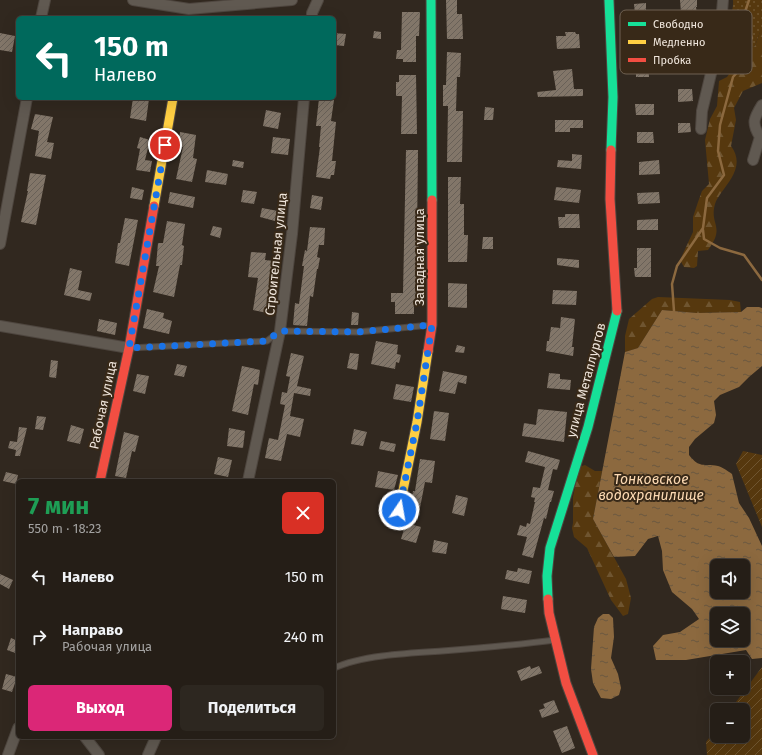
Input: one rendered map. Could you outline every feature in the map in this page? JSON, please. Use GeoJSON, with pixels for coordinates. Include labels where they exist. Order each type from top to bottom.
{"type":"FeatureCollection","features":[{"type":"Feature","properties":{"kind":"street"},"geometry":{"type":"LineString","coordinates":[[42,16],[45,0]]}},
{"type":"Feature","properties":{"kind":"street"},"geometry":{"type":"LineString","coordinates":[[133,0],[188,13],[292,0]]}},
{"type":"Feature","properties":{"kind":"street"},"geometry":{"type":"LineString","coordinates":[[312,16],[318,0]]}},
{"type":"Feature","properties":{"kind":"street","name":"Западная улица"},"geometry":{"type":"LineString","coordinates":[[399,510],[417,422],[432,325],[431,0]]}},
{"type":"Feature","properties":{"kind":"street","name":"улица Металлургов"},"geometry":{"type":"LineString","coordinates":[[593,755],[566,683],[550,613],[547,576],[550,548],[588,427],[617,312],[610,199],[613,97],[609,0]]}},
{"type":"Feature","properties":{"kind":"street"},"geometry":{"type":"LineString","coordinates":[[722,10],[723,0]]}},
{"type":"Feature","properties":{"kind":"street"},"geometry":{"type":"LineString","coordinates":[[701,129],[702,111],[711,74]]}},
{"type":"Feature","properties":{"kind":"street"},"geometry":{"type":"LineString","coordinates":[[0,244],[27,100]]}},
{"type":"Feature","properties":{"kind":"street","name":"Рабочая улица"},"geometry":{"type":"LineString","coordinates":[[100,479],[129,348],[173,100]]}},
{"type":"Feature","properties":{"kind":"street","name":"Строительная улица"},"geometry":{"type":"LineString","coordinates":[[248,479],[280,331],[292,234],[304,100]]}},
{"type":"Feature","properties":{"kind":"street"},"geometry":{"type":"LineString","coordinates":[[753,160],[760,137],[755,129],[754,122],[762,105]]}},
{"type":"Feature","properties":{"kind":"street"},"geometry":{"type":"LineString","coordinates":[[0,326],[129,348]]}},
{"type":"Feature","properties":{"kind":"street"},"geometry":{"type":"LineString","coordinates":[[8,755],[16,732]]}},
{"type":"Feature","properties":{"kind":"street"},"geometry":{"type":"LineString","coordinates":[[86,739],[98,755]]}},
{"type":"Feature","properties":{"kind":"street"},"geometry":{"type":"LineString","coordinates":[[148,755],[155,739]]}},
{"type":"Feature","properties":{"kind":"lane"},"geometry":{"type":"LineString","coordinates":[[129,348],[267,341],[280,331],[358,332],[432,325]]}},
{"type":"Feature","properties":{"kind":"lane"},"geometry":{"type":"LineString","coordinates":[[336,667],[345,663],[390,655],[512,646],[556,640]]}},
{"type":"Feature","properties":{"kind":"green space"},"geometry":{"type":"Polygon","coordinates":[[[733,0],[762,0],[762,32],[760,32],[755,46],[752,48],[752,10],[732,10],[733,0]]]}},
{"type":"Feature","properties":{"kind":"green space"},"geometry":{"type":"Polygon","coordinates":[[[760,32],[762,32],[762,83],[743,91],[734,108],[736,120],[731,146],[735,153],[736,165],[735,171],[715,204],[714,217],[717,230],[716,236],[708,250],[698,251],[697,266],[694,268],[684,267],[680,260],[693,232],[693,217],[702,191],[709,184],[705,140],[710,119],[717,106],[719,81],[727,77],[729,74],[752,74],[752,48],[755,46],[760,32]]]}},
{"type":"Feature","properties":{"kind":"green space"},"geometry":{"type":"Polygon","coordinates":[[[658,297],[730,300],[740,302],[741,312],[697,313],[662,310],[638,348],[625,352],[625,336],[629,319],[652,299],[658,297]]]}},
{"type":"Feature","properties":{"kind":"green space"},"geometry":{"type":"Polygon","coordinates":[[[743,451],[762,455],[762,527],[736,464],[743,451]]]}},
{"type":"Feature","properties":{"kind":"green space"},"geometry":{"type":"Polygon","coordinates":[[[585,465],[595,471],[602,471],[593,519],[626,579],[631,598],[628,614],[623,616],[611,600],[587,548],[574,537],[572,528],[573,497],[579,467],[585,465]]]}},
{"type":"Feature","properties":{"kind":"green space"},"geometry":{"type":"Polygon","coordinates":[[[762,667],[762,755],[707,755],[706,742],[710,737],[710,743],[750,743],[750,703],[735,703],[741,695],[750,695],[750,683],[762,667]]]}},
{"type":"Feature","properties":{"kind":"water","name":"Тонковское водохранилище"},"geometry":{"type":"Polygon","coordinates":[[[747,307],[762,308],[762,366],[739,387],[720,395],[714,401],[716,415],[714,423],[695,439],[689,447],[689,455],[699,464],[718,466],[732,474],[739,503],[749,518],[762,546],[762,658],[752,659],[746,650],[686,660],[656,660],[653,646],[663,635],[680,632],[699,619],[692,609],[672,592],[663,570],[662,551],[658,536],[648,539],[635,556],[614,557],[593,519],[625,352],[638,348],[662,310],[697,313],[741,312],[747,307]]]}},
{"type":"Feature","properties":{"kind":"water"},"geometry":{"type":"Polygon","coordinates":[[[603,614],[609,614],[613,618],[614,637],[611,658],[618,674],[621,688],[619,695],[611,699],[601,698],[593,683],[591,669],[594,627],[598,618],[603,614]]]}},
{"type":"Feature","properties":{"kind":"building"},"geometry":{"type":"Polygon","coordinates":[[[446,0],[457,0],[457,14],[462,14],[463,39],[447,39],[446,0]]]}},
{"type":"Feature","properties":{"kind":"building"},"geometry":{"type":"Polygon","coordinates":[[[680,0],[697,0],[696,10],[681,10],[680,0]]]}},
{"type":"Feature","properties":{"kind":"building"},"geometry":{"type":"Polygon","coordinates":[[[646,3],[646,10],[635,10],[634,4],[646,3]]]}},
{"type":"Feature","properties":{"kind":"building"},"geometry":{"type":"Polygon","coordinates":[[[402,12],[420,12],[419,36],[416,36],[416,62],[403,62],[403,59],[396,59],[397,50],[401,50],[402,12]]]}},
{"type":"Feature","properties":{"kind":"building"},"geometry":{"type":"Polygon","coordinates":[[[374,31],[381,32],[381,39],[373,38],[374,31]]]}},
{"type":"Feature","properties":{"kind":"building"},"geometry":{"type":"Polygon","coordinates":[[[565,32],[575,32],[576,34],[579,34],[580,48],[557,49],[556,36],[566,36],[565,32]]]}},
{"type":"Feature","properties":{"kind":"building"},"geometry":{"type":"Polygon","coordinates":[[[0,33],[15,36],[12,52],[0,50],[0,33]]]}},
{"type":"Feature","properties":{"kind":"building"},"geometry":{"type":"Polygon","coordinates":[[[336,33],[346,34],[344,46],[336,45],[336,33]]]}},
{"type":"Feature","properties":{"kind":"building"},"geometry":{"type":"Polygon","coordinates":[[[447,52],[461,53],[460,77],[457,77],[456,111],[463,111],[462,162],[447,162],[448,106],[443,106],[443,85],[446,85],[447,52]]]}},
{"type":"Feature","properties":{"kind":"building"},"geometry":{"type":"Polygon","coordinates":[[[572,69],[574,89],[583,89],[583,96],[538,97],[537,92],[556,90],[553,71],[572,69]]]}},
{"type":"Feature","properties":{"kind":"building"},"geometry":{"type":"Polygon","coordinates":[[[636,74],[649,74],[649,77],[636,77],[636,74]]]}},
{"type":"Feature","properties":{"kind":"building"},"geometry":{"type":"Polygon","coordinates":[[[399,75],[416,75],[417,134],[401,134],[402,96],[396,96],[396,82],[399,82],[399,75]]]}},
{"type":"Feature","properties":{"kind":"building"},"geometry":{"type":"Polygon","coordinates":[[[678,89],[692,89],[693,101],[678,102],[678,89]]]}},
{"type":"Feature","properties":{"kind":"building"},"geometry":{"type":"Polygon","coordinates":[[[133,100],[149,100],[146,121],[130,118],[133,100]]]}},
{"type":"Feature","properties":{"kind":"building"},"geometry":{"type":"Polygon","coordinates":[[[319,100],[334,100],[331,121],[336,122],[332,161],[336,161],[334,175],[331,175],[330,179],[316,177],[321,126],[316,126],[319,100]]]}},
{"type":"Feature","properties":{"kind":"building"},"geometry":{"type":"Polygon","coordinates":[[[635,104],[654,104],[654,115],[636,115],[635,104]]]}},
{"type":"Feature","properties":{"kind":"building"},"geometry":{"type":"Polygon","coordinates":[[[485,107],[494,108],[493,120],[484,120],[485,107]]]}},
{"type":"Feature","properties":{"kind":"building"},"geometry":{"type":"Polygon","coordinates":[[[266,110],[281,113],[278,129],[263,126],[266,110]]]}},
{"type":"Feature","properties":{"kind":"building"},"geometry":{"type":"Polygon","coordinates":[[[35,114],[53,117],[47,142],[54,143],[51,159],[35,156],[39,131],[31,129],[35,114]]]}},
{"type":"Feature","properties":{"kind":"building"},"geometry":{"type":"Polygon","coordinates":[[[555,120],[583,120],[583,128],[570,128],[570,132],[555,132],[555,120]]]}},
{"type":"Feature","properties":{"kind":"building"},"geometry":{"type":"Polygon","coordinates":[[[678,123],[690,123],[691,132],[678,133],[678,123]]]}},
{"type":"Feature","properties":{"kind":"building"},"geometry":{"type":"Polygon","coordinates":[[[180,132],[196,135],[193,158],[197,159],[192,182],[176,179],[183,147],[178,147],[180,132]]]}},
{"type":"Feature","properties":{"kind":"building"},"geometry":{"type":"Polygon","coordinates":[[[637,132],[653,132],[654,143],[637,143],[637,132]]]}},
{"type":"Feature","properties":{"kind":"building"},"geometry":{"type":"Polygon","coordinates":[[[140,137],[150,140],[145,160],[152,161],[150,172],[136,170],[140,149],[137,148],[140,137]]]}},
{"type":"Feature","properties":{"kind":"building"},"geometry":{"type":"Polygon","coordinates":[[[273,137],[290,139],[288,155],[271,153],[273,137]]]}},
{"type":"Feature","properties":{"kind":"building"},"geometry":{"type":"Polygon","coordinates":[[[406,150],[418,150],[417,235],[419,294],[423,294],[423,301],[414,301],[414,314],[395,314],[395,302],[391,302],[391,293],[403,293],[406,150]]]}},
{"type":"Feature","properties":{"kind":"building"},"geometry":{"type":"Polygon","coordinates":[[[572,154],[582,155],[581,169],[557,167],[558,160],[572,161],[572,154]]]}},
{"type":"Feature","properties":{"kind":"building"},"geometry":{"type":"Polygon","coordinates":[[[233,160],[244,162],[243,168],[232,166],[233,160]]]}},
{"type":"Feature","properties":{"kind":"building"},"geometry":{"type":"Polygon","coordinates":[[[659,160],[660,174],[639,175],[639,162],[659,160]]]}},
{"type":"Feature","properties":{"kind":"building"},"geometry":{"type":"Polygon","coordinates":[[[207,170],[228,174],[226,185],[205,182],[207,170]]]}},
{"type":"Feature","properties":{"kind":"building"},"geometry":{"type":"Polygon","coordinates":[[[30,173],[46,175],[36,225],[21,222],[28,191],[30,173]]]}},
{"type":"Feature","properties":{"kind":"building"},"geometry":{"type":"Polygon","coordinates":[[[448,177],[461,177],[460,204],[464,204],[464,235],[468,235],[467,262],[448,262],[448,177]]]}},
{"type":"Feature","properties":{"kind":"building"},"geometry":{"type":"Polygon","coordinates":[[[132,187],[144,190],[142,200],[130,198],[132,187]]]}},
{"type":"Feature","properties":{"kind":"building"},"geometry":{"type":"Polygon","coordinates":[[[556,187],[581,190],[579,203],[554,200],[556,187]]]}},
{"type":"Feature","properties":{"kind":"building"},"geometry":{"type":"Polygon","coordinates":[[[243,190],[257,192],[254,204],[241,202],[243,190]]]}},
{"type":"Feature","properties":{"kind":"building"},"geometry":{"type":"Polygon","coordinates":[[[170,192],[195,197],[193,208],[168,203],[170,192]]]}},
{"type":"Feature","properties":{"kind":"building"},"geometry":{"type":"Polygon","coordinates":[[[659,192],[660,203],[638,204],[637,193],[659,192]]]}},
{"type":"Feature","properties":{"kind":"building"},"geometry":{"type":"Polygon","coordinates":[[[312,195],[323,197],[321,210],[310,208],[312,195]]]}},
{"type":"Feature","properties":{"kind":"building"},"geometry":{"type":"Polygon","coordinates":[[[262,208],[278,211],[275,221],[260,217],[262,208]]]}},
{"type":"Feature","properties":{"kind":"building"},"geometry":{"type":"Polygon","coordinates":[[[565,214],[579,214],[580,228],[559,228],[558,217],[565,217],[565,214]]]}},
{"type":"Feature","properties":{"kind":"building"},"geometry":{"type":"Polygon","coordinates":[[[125,218],[138,220],[129,266],[115,263],[118,243],[120,243],[125,218]]]}},
{"type":"Feature","properties":{"kind":"building"},"geometry":{"type":"Polygon","coordinates":[[[658,219],[658,230],[637,230],[637,220],[658,219]]]}},
{"type":"Feature","properties":{"kind":"building"},"geometry":{"type":"Polygon","coordinates":[[[167,221],[185,224],[182,245],[184,246],[182,265],[180,265],[174,297],[153,292],[159,266],[156,266],[158,243],[163,243],[167,221]]]}},
{"type":"Feature","properties":{"kind":"building"},"geometry":{"type":"Polygon","coordinates":[[[213,226],[222,228],[220,238],[210,235],[213,226]]]}},
{"type":"Feature","properties":{"kind":"building"},"geometry":{"type":"Polygon","coordinates":[[[310,227],[325,228],[324,245],[319,245],[317,257],[320,258],[313,297],[310,296],[307,326],[293,325],[295,303],[299,304],[304,266],[302,266],[305,250],[307,251],[310,227]]]}},
{"type":"Feature","properties":{"kind":"building"},"geometry":{"type":"Polygon","coordinates":[[[483,237],[493,237],[493,249],[482,249],[483,237]]]}},
{"type":"Feature","properties":{"kind":"building"},"geometry":{"type":"Polygon","coordinates":[[[637,248],[651,248],[651,277],[635,277],[634,268],[637,268],[637,248]]]}},
{"type":"Feature","properties":{"kind":"building"},"geometry":{"type":"Polygon","coordinates":[[[251,252],[266,253],[265,260],[274,261],[267,313],[253,310],[258,278],[248,277],[251,252]]]}},
{"type":"Feature","properties":{"kind":"building"},"geometry":{"type":"Polygon","coordinates":[[[557,258],[579,260],[579,268],[557,265],[557,258]]]}},
{"type":"Feature","properties":{"kind":"building"},"geometry":{"type":"Polygon","coordinates":[[[70,268],[82,271],[78,290],[92,293],[90,301],[64,295],[70,268]]]}},
{"type":"Feature","properties":{"kind":"building"},"geometry":{"type":"Polygon","coordinates":[[[448,283],[467,284],[467,308],[448,307],[448,283]]]}},
{"type":"Feature","properties":{"kind":"building"},"geometry":{"type":"Polygon","coordinates":[[[553,290],[577,291],[576,305],[552,304],[553,290]]]}},
{"type":"Feature","properties":{"kind":"building"},"geometry":{"type":"Polygon","coordinates":[[[147,309],[164,313],[163,318],[172,321],[169,334],[143,328],[147,309]]]}},
{"type":"Feature","properties":{"kind":"building"},"geometry":{"type":"Polygon","coordinates":[[[352,312],[359,313],[358,325],[351,325],[352,312]]]}},
{"type":"Feature","properties":{"kind":"building"},"geometry":{"type":"Polygon","coordinates":[[[561,317],[575,319],[572,347],[574,347],[573,356],[546,351],[551,327],[560,328],[561,317]]]}},
{"type":"Feature","properties":{"kind":"building"},"geometry":{"type":"Polygon","coordinates":[[[99,319],[117,323],[115,335],[97,331],[99,319]]]}},
{"type":"Feature","properties":{"kind":"building"},"geometry":{"type":"Polygon","coordinates":[[[376,341],[398,345],[397,354],[401,355],[399,363],[396,362],[395,369],[371,364],[376,341]]]}},
{"type":"Feature","properties":{"kind":"building"},"geometry":{"type":"Polygon","coordinates":[[[457,345],[465,347],[464,353],[455,352],[457,345]]]}},
{"type":"Feature","properties":{"kind":"building"},"geometry":{"type":"Polygon","coordinates":[[[291,353],[304,356],[297,386],[311,389],[310,396],[294,393],[290,416],[304,419],[300,437],[287,434],[281,461],[265,458],[269,438],[278,440],[285,405],[280,404],[282,392],[287,393],[290,377],[286,376],[291,353]]]}},
{"type":"Feature","properties":{"kind":"building"},"geometry":{"type":"Polygon","coordinates":[[[350,353],[359,354],[357,370],[347,368],[350,353]]]}},
{"type":"Feature","properties":{"kind":"building"},"geometry":{"type":"Polygon","coordinates":[[[51,360],[58,361],[56,378],[49,377],[51,360]]]}},
{"type":"Feature","properties":{"kind":"building"},"geometry":{"type":"Polygon","coordinates":[[[177,364],[187,366],[184,377],[174,375],[177,364]]]}},
{"type":"Feature","properties":{"kind":"building"},"geometry":{"type":"Polygon","coordinates":[[[242,366],[260,370],[258,385],[254,384],[248,415],[232,411],[242,366]]]}},
{"type":"Feature","properties":{"kind":"building"},"geometry":{"type":"Polygon","coordinates":[[[443,371],[467,376],[466,384],[458,382],[455,394],[439,391],[443,371]]]}},
{"type":"Feature","properties":{"kind":"building"},"geometry":{"type":"Polygon","coordinates":[[[549,373],[560,374],[560,379],[571,380],[570,390],[547,388],[549,373]]]}},
{"type":"Feature","properties":{"kind":"building"},"geometry":{"type":"Polygon","coordinates":[[[137,374],[149,376],[145,394],[133,391],[137,374]]]}},
{"type":"Feature","properties":{"kind":"building"},"geometry":{"type":"Polygon","coordinates":[[[396,384],[414,387],[411,402],[393,399],[396,384]]]}},
{"type":"Feature","properties":{"kind":"building"},"geometry":{"type":"Polygon","coordinates":[[[538,409],[567,412],[564,442],[522,436],[524,423],[536,425],[538,409]]]}},
{"type":"Feature","properties":{"kind":"building"},"geometry":{"type":"Polygon","coordinates":[[[434,411],[449,413],[445,441],[430,439],[434,411]]]}},
{"type":"Feature","properties":{"kind":"building"},"geometry":{"type":"Polygon","coordinates":[[[37,416],[46,417],[43,430],[35,429],[37,416]]]}},
{"type":"Feature","properties":{"kind":"building"},"geometry":{"type":"Polygon","coordinates":[[[71,425],[84,429],[80,444],[67,441],[71,425]]]}},
{"type":"Feature","properties":{"kind":"building"},"geometry":{"type":"Polygon","coordinates":[[[19,427],[27,428],[20,456],[15,456],[16,450],[8,448],[10,441],[17,442],[19,427]]]}},
{"type":"Feature","properties":{"kind":"building"},"geometry":{"type":"Polygon","coordinates":[[[229,428],[245,431],[243,448],[227,446],[229,428]]]}},
{"type":"Feature","properties":{"kind":"building"},"geometry":{"type":"Polygon","coordinates":[[[354,429],[367,432],[363,446],[351,444],[354,429]]]}},
{"type":"Feature","properties":{"kind":"building"},"geometry":{"type":"Polygon","coordinates":[[[124,432],[139,436],[135,452],[132,451],[126,478],[115,476],[124,432]]]}},
{"type":"Feature","properties":{"kind":"building"},"geometry":{"type":"Polygon","coordinates":[[[381,441],[396,444],[394,452],[379,449],[381,441]]]}},
{"type":"Feature","properties":{"kind":"building"},"geometry":{"type":"Polygon","coordinates":[[[528,451],[560,460],[557,470],[553,469],[548,490],[554,491],[546,519],[544,518],[533,558],[522,555],[527,537],[517,535],[520,525],[526,527],[527,523],[530,524],[535,502],[535,498],[531,497],[533,487],[540,488],[545,467],[525,462],[528,451]]]}},
{"type":"Feature","properties":{"kind":"building"},"geometry":{"type":"Polygon","coordinates":[[[218,457],[232,460],[228,477],[214,474],[218,457]]]}},
{"type":"Feature","properties":{"kind":"building"},"geometry":{"type":"Polygon","coordinates":[[[420,459],[435,461],[432,483],[425,482],[419,513],[409,511],[413,491],[415,491],[420,459]]]}},
{"type":"Feature","properties":{"kind":"building"},"geometry":{"type":"Polygon","coordinates":[[[378,471],[398,475],[394,490],[375,487],[378,471]]]}},
{"type":"Feature","properties":{"kind":"building"},"geometry":{"type":"Polygon","coordinates":[[[6,472],[18,475],[16,484],[3,481],[6,472]]]}},
{"type":"Feature","properties":{"kind":"building"},"geometry":{"type":"Polygon","coordinates":[[[456,495],[468,498],[464,516],[452,513],[456,495]]]}},
{"type":"Feature","properties":{"kind":"building"},"geometry":{"type":"Polygon","coordinates":[[[406,523],[421,527],[416,543],[401,539],[406,523]]]}},
{"type":"Feature","properties":{"kind":"building"},"geometry":{"type":"Polygon","coordinates":[[[434,540],[448,543],[446,554],[432,552],[434,540]]]}},
{"type":"Feature","properties":{"kind":"building"},"geometry":{"type":"Polygon","coordinates":[[[518,568],[532,571],[529,584],[505,579],[507,570],[517,572],[518,568]]]}},
{"type":"Feature","properties":{"kind":"building"},"geometry":{"type":"Polygon","coordinates":[[[0,574],[13,580],[9,589],[0,584],[0,574]]]}},
{"type":"Feature","properties":{"kind":"building"},"geometry":{"type":"Polygon","coordinates":[[[503,596],[527,600],[525,613],[501,609],[503,596]]]}},
{"type":"Feature","properties":{"kind":"building"},"geometry":{"type":"Polygon","coordinates":[[[11,638],[16,640],[16,653],[7,650],[11,638]]]}},
{"type":"Feature","properties":{"kind":"building"},"geometry":{"type":"Polygon","coordinates":[[[530,666],[531,669],[539,666],[542,673],[521,681],[517,671],[530,666]]]}},
{"type":"Feature","properties":{"kind":"building"},"geometry":{"type":"Polygon","coordinates":[[[6,674],[16,677],[12,692],[2,689],[6,674]]]}},
{"type":"Feature","properties":{"kind":"building"},"geometry":{"type":"Polygon","coordinates":[[[554,700],[559,712],[542,718],[539,710],[545,708],[543,704],[554,700]]]}},
{"type":"Feature","properties":{"kind":"building"},"geometry":{"type":"Polygon","coordinates":[[[567,726],[575,748],[562,753],[553,731],[567,726]]]}},
{"type":"Feature","properties":{"kind":"waterway"},"geometry":{"type":"LineString","coordinates":[[746,10],[749,0]]}},
{"type":"Feature","properties":{"kind":"waterway"},"geometry":{"type":"LineString","coordinates":[[674,311],[672,284],[677,266],[703,228],[707,198],[724,175],[718,151],[720,125],[733,77],[736,74]]}},
{"type":"Feature","properties":{"kind":"waterway"},"geometry":{"type":"LineString","coordinates":[[703,230],[704,239],[720,248],[744,255],[762,280]]}},
{"type":"Feature","properties":{"kind":"traffic: fast"},"geometry":{"type":"LineString","coordinates":[[431,0],[432,200]]}},
{"type":"Feature","properties":{"kind":"traffic: fast"},"geometry":{"type":"LineString","coordinates":[[609,0],[613,97],[611,150]]}},
{"type":"Feature","properties":{"kind":"traffic: fast"},"geometry":{"type":"LineString","coordinates":[[548,599],[547,576],[550,548],[588,427],[617,311]]}},
{"type":"Feature","properties":{"kind":"traffic: slow"},"geometry":{"type":"LineString","coordinates":[[154,206],[173,100]]}},
{"type":"Feature","properties":{"kind":"traffic: slow"},"geometry":{"type":"LineString","coordinates":[[399,510],[417,422],[428,351]]}},
{"type":"Feature","properties":{"kind":"traffic: jam"},"geometry":{"type":"LineString","coordinates":[[611,150],[610,199],[617,311]]}},
{"type":"Feature","properties":{"kind":"traffic: jam"},"geometry":{"type":"LineString","coordinates":[[428,351],[432,325],[432,200]]}},
{"type":"Feature","properties":{"kind":"traffic: jam"},"geometry":{"type":"LineString","coordinates":[[100,479],[129,348],[154,206]]}},
{"type":"Feature","properties":{"kind":"traffic: jam"},"geometry":{"type":"LineString","coordinates":[[548,599],[549,613],[566,683],[593,755]]}},
{"type":"Feature","properties":{"kind":"route"},"geometry":{"type":"LineString","coordinates":[[165,145],[129,348],[267,341],[280,331],[358,332],[432,325],[417,422],[399,510]]}}]}
